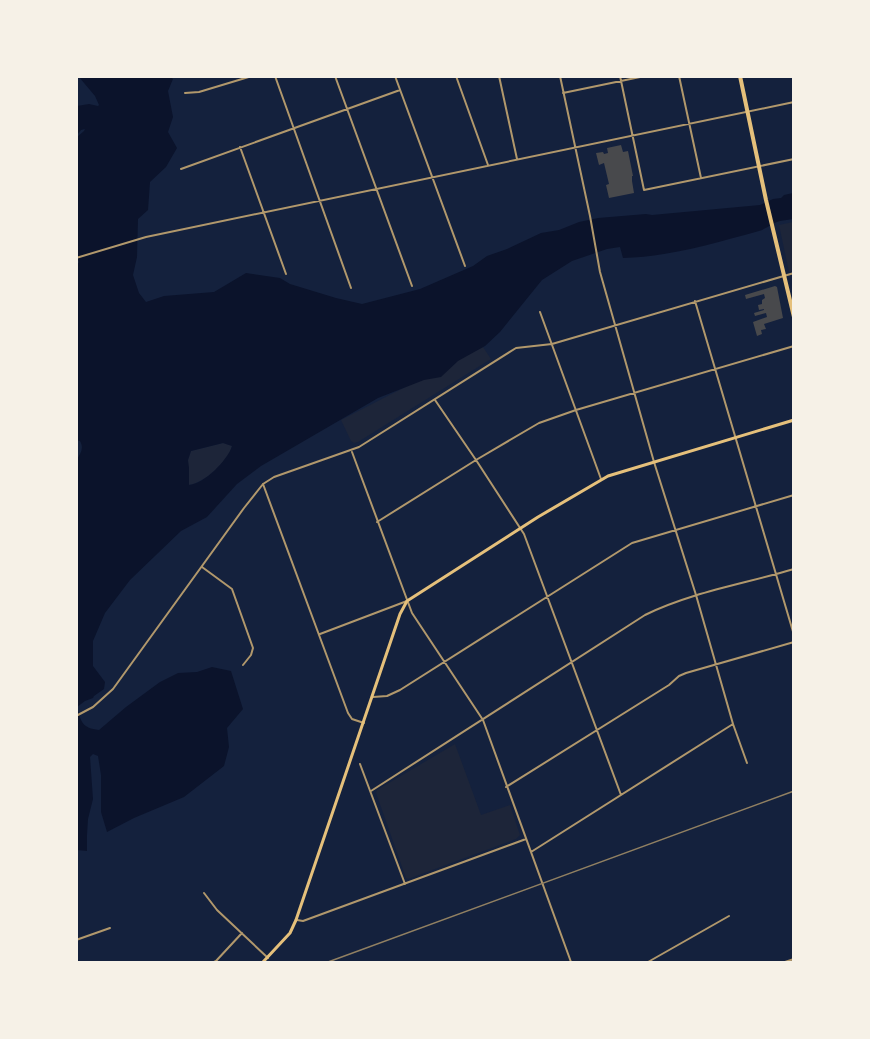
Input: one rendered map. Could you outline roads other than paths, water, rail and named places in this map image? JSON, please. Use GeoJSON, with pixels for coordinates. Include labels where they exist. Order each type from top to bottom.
{"type":"FeatureCollection","features":[{"type":"Feature","properties":{"kind":"main road"},"geometry":{"type":"LineString","coordinates":[[740,76],[794,317]]}},
{"type":"Feature","properties":{"kind":"main road"},"geometry":{"type":"LineString","coordinates":[[263,963],[290,933],[296,920],[400,614],[407,601],[538,517],[615,473],[794,420]]}},
{"type":"Feature","properties":{"kind":"street"},"geometry":{"type":"LineString","coordinates":[[185,93],[199,92],[252,76]]}},
{"type":"Feature","properties":{"kind":"street"},"geometry":{"type":"LineString","coordinates":[[275,76],[351,288]]}},
{"type":"Feature","properties":{"kind":"street"},"geometry":{"type":"LineString","coordinates":[[335,76],[412,286]]}},
{"type":"Feature","properties":{"kind":"street"},"geometry":{"type":"LineString","coordinates":[[395,76],[465,267]]}},
{"type":"Feature","properties":{"kind":"street"},"geometry":{"type":"LineString","coordinates":[[456,76],[488,165]]}},
{"type":"Feature","properties":{"kind":"street"},"geometry":{"type":"LineString","coordinates":[[499,76],[518,159]]}},
{"type":"Feature","properties":{"kind":"street"},"geometry":{"type":"LineString","coordinates":[[560,76],[600,272],[654,462],[696,595],[733,724],[747,763]]}},
{"type":"Feature","properties":{"kind":"street"},"geometry":{"type":"LineString","coordinates":[[620,76],[644,190],[794,159]]}},
{"type":"Feature","properties":{"kind":"street"},"geometry":{"type":"LineString","coordinates":[[563,93],[645,76]]}},
{"type":"Feature","properties":{"kind":"street"},"geometry":{"type":"LineString","coordinates":[[679,76],[701,178]]}},
{"type":"Feature","properties":{"kind":"street"},"geometry":{"type":"LineString","coordinates":[[181,169],[400,90]]}},
{"type":"Feature","properties":{"kind":"street"},"geometry":{"type":"LineString","coordinates":[[76,258],[141,238],[794,102]]}},
{"type":"Feature","properties":{"kind":"street"},"geometry":{"type":"LineString","coordinates":[[240,147],[286,274]]}},
{"type":"Feature","properties":{"kind":"street"},"geometry":{"type":"LineString","coordinates":[[76,716],[100,702],[113,689],[263,484],[274,477],[359,447],[516,348],[552,344],[794,273]]}},
{"type":"Feature","properties":{"kind":"street"},"geometry":{"type":"LineString","coordinates":[[695,301],[794,635]]}},
{"type":"Feature","properties":{"kind":"street"},"geometry":{"type":"LineString","coordinates":[[540,312],[601,480]]}},
{"type":"Feature","properties":{"kind":"street"},"geometry":{"type":"LineString","coordinates":[[377,522],[539,423],[635,392],[794,346]]}},
{"type":"Feature","properties":{"kind":"street"},"geometry":{"type":"LineString","coordinates":[[435,400],[521,529],[621,795]]}},
{"type":"Feature","properties":{"kind":"street"},"geometry":{"type":"LineString","coordinates":[[351,451],[411,613],[483,720],[570,963]]}},
{"type":"Feature","properties":{"kind":"street"},"geometry":{"type":"LineString","coordinates":[[263,484],[348,713],[352,719],[364,723]]}},
{"type":"Feature","properties":{"kind":"street"},"geometry":{"type":"LineString","coordinates":[[373,696],[382,697],[394,693],[636,541],[794,495]]}},
{"type":"Feature","properties":{"kind":"street"},"geometry":{"type":"LineString","coordinates":[[202,567],[231,589],[253,648],[251,655],[243,665]]}},
{"type":"Feature","properties":{"kind":"street"},"geometry":{"type":"LineString","coordinates":[[371,791],[645,615],[696,595],[794,569]]}},
{"type":"Feature","properties":{"kind":"street"},"geometry":{"type":"LineString","coordinates":[[319,634],[407,601]]}},
{"type":"Feature","properties":{"kind":"street"},"geometry":{"type":"LineString","coordinates":[[506,787],[669,685],[679,676],[716,663],[794,642]]}},
{"type":"Feature","properties":{"kind":"street"},"geometry":{"type":"LineString","coordinates":[[531,852],[733,724]]}},
{"type":"Feature","properties":{"kind":"street"},"geometry":{"type":"LineString","coordinates":[[360,764],[405,884]]}},
{"type":"Feature","properties":{"kind":"street"},"geometry":{"type":"LineString","coordinates":[[296,920],[303,921],[526,839]]}},
{"type":"Feature","properties":{"kind":"street"},"geometry":{"type":"LineString","coordinates":[[204,893],[217,910],[268,958]]}},
{"type":"Feature","properties":{"kind":"street"},"geometry":{"type":"LineString","coordinates":[[648,963],[729,916]]}},
{"type":"Feature","properties":{"kind":"street"},"geometry":{"type":"LineString","coordinates":[[76,940],[110,928]]}},
{"type":"Feature","properties":{"kind":"street"},"geometry":{"type":"LineString","coordinates":[[213,963],[242,933]]}},
{"type":"Feature","properties":{"kind":"street"},"geometry":{"type":"LineString","coordinates":[[785,963],[794,959]]}},
{"type":"Feature","properties":{"kind":"railway"},"geometry":{"type":"LineString","coordinates":[[328,962],[794,791]]}}]}
